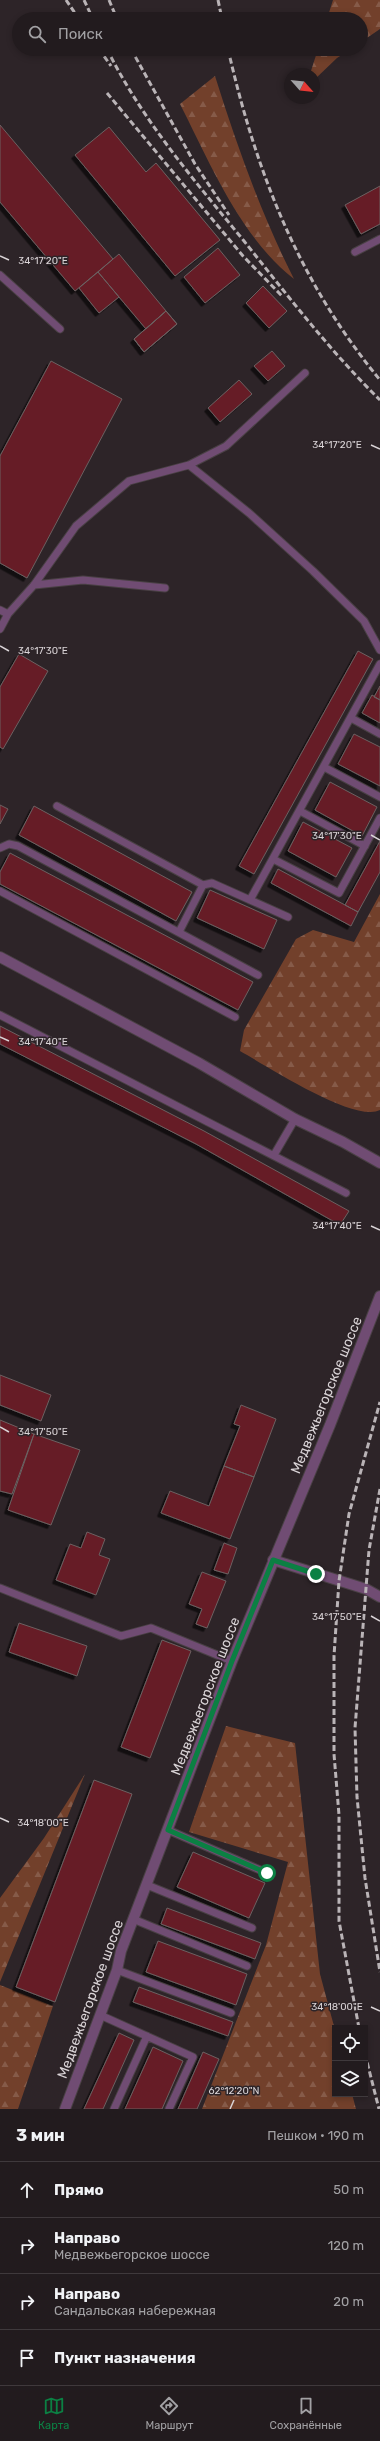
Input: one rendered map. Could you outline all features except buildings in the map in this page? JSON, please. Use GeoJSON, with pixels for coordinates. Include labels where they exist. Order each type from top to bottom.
{"type":"FeatureCollection","features":[{"type":"Feature","properties":{"kind":"street"},"geometry":{"type":"LineString","coordinates":[[0,957],[199,1063],[295,1119],[343,1142],[380,1163]]}},
{"type":"Feature","properties":{"kind":"street","name":"Медвежьегорское шоссе"},"geometry":{"type":"LineString","coordinates":[[65,2109],[117,1970],[120,1951],[147,1885],[232,1661],[330,1425],[380,1296]]}},
{"type":"Feature","properties":{"kind":"street"},"geometry":{"type":"LineString","coordinates":[[273,1560],[366,1589],[380,1597]]}},
{"type":"Feature","properties":{"kind":"lane"},"geometry":{"type":"LineString","coordinates":[[354,252],[380,239]]}},
{"type":"Feature","properties":{"kind":"lane"},"geometry":{"type":"LineString","coordinates":[[0,275],[60,329]]}},
{"type":"Feature","properties":{"kind":"lane"},"geometry":{"type":"LineString","coordinates":[[0,629],[8,614],[34,585],[76,526],[129,481],[189,466],[226,446],[305,373]]}},
{"type":"Feature","properties":{"kind":"lane"},"geometry":{"type":"LineString","coordinates":[[189,466],[249,512],[313,571],[364,621],[380,650]]}},
{"type":"Feature","properties":{"kind":"lane"},"geometry":{"type":"LineString","coordinates":[[34,585],[83,580],[165,588]]}},
{"type":"Feature","properties":{"kind":"lane"},"geometry":{"type":"LineString","coordinates":[[0,610],[8,614]]}},
{"type":"Feature","properties":{"kind":"lane"},"geometry":{"type":"LineString","coordinates":[[250,900],[380,664]]}},
{"type":"Feature","properties":{"kind":"lane"},"geometry":{"type":"LineString","coordinates":[[351,718],[380,734]]}},
{"type":"Feature","properties":{"kind":"lane"},"geometry":{"type":"LineString","coordinates":[[324,767],[380,798]]}},
{"type":"Feature","properties":{"kind":"lane"},"geometry":{"type":"LineString","coordinates":[[56,806],[203,885],[212,883],[288,917]]}},
{"type":"Feature","properties":{"kind":"lane"},"geometry":{"type":"LineString","coordinates":[[300,811],[365,846]]}},
{"type":"Feature","properties":{"kind":"lane"},"geometry":{"type":"LineString","coordinates":[[273,859],[339,893],[380,818]]}},
{"type":"Feature","properties":{"kind":"lane"},"geometry":{"type":"LineString","coordinates":[[0,848],[9,844],[18,846],[258,974]]}},
{"type":"Feature","properties":{"kind":"lane"},"geometry":{"type":"LineString","coordinates":[[179,932],[203,885]]}},
{"type":"Feature","properties":{"kind":"lane"},"geometry":{"type":"LineString","coordinates":[[0,891],[235,1018]]}},
{"type":"Feature","properties":{"kind":"lane"},"geometry":{"type":"LineString","coordinates":[[0,1015],[346,1193]]}},
{"type":"Feature","properties":{"kind":"lane"},"geometry":{"type":"LineString","coordinates":[[274,1155],[295,1119]]}},
{"type":"Feature","properties":{"kind":"lane"},"geometry":{"type":"LineString","coordinates":[[0,1588],[121,1636],[150,1628],[232,1661]]}},
{"type":"Feature","properties":{"kind":"lane"},"geometry":{"type":"LineString","coordinates":[[168,1830],[267,1873]]}},
{"type":"Feature","properties":{"kind":"lane"},"geometry":{"type":"LineString","coordinates":[[147,1885],[252,1928]]}},
{"type":"Feature","properties":{"kind":"lane"},"geometry":{"type":"LineString","coordinates":[[133,1919],[247,1966]]}},
{"type":"Feature","properties":{"kind":"lane"},"geometry":{"type":"LineString","coordinates":[[117,1970],[231,2013]]}},
{"type":"Feature","properties":{"kind":"lane"},"geometry":{"type":"LineString","coordinates":[[100,2015],[193,2057],[169,2109]]}},
{"type":"Feature","properties":{"kind":"lane"},"geometry":{"type":"LineString","coordinates":[[114,2109],[147,2036]]}},
{"type":"Feature","properties":{"kind":"green space"},"geometry":{"type":"Polygon","coordinates":[[[333,0],[380,0],[380,29],[368,37],[368,12],[329,12],[333,0]]]}},
{"type":"Feature","properties":{"kind":"green space"},"geometry":{"type":"Polygon","coordinates":[[[316,56],[340,56],[320,74],[320,68],[312,68],[316,56]]]}},
{"type":"Feature","properties":{"kind":"green space"},"geometry":{"type":"Polygon","coordinates":[[[215,76],[260,205],[294,279],[275,262],[258,243],[228,198],[180,104],[215,76]]]}},
{"type":"Feature","properties":{"kind":"green space"},"geometry":{"type":"Polygon","coordinates":[[[380,894],[380,1110],[368,1112],[331,1101],[310,1091],[240,1051],[244,1030],[296,939],[313,930],[354,942],[380,894]]]}},
{"type":"Feature","properties":{"kind":"green space"},"geometry":{"type":"Polygon","coordinates":[[[226,1726],[295,1743],[320,1974],[334,2025],[332,2025],[332,2097],[353,2097],[356,2109],[202,2109],[266,1945],[288,1862],[189,1832],[226,1726]]]}},
{"type":"Feature","properties":{"kind":"green space"},"geometry":{"type":"Polygon","coordinates":[[[85,1774],[0,1982],[0,1898],[44,1838],[85,1774]]]}},
{"type":"Feature","properties":{"kind":"green space"},"geometry":{"type":"Polygon","coordinates":[[[0,1985],[53,2006],[18,2109],[0,2109],[0,1985]]]}},
{"type":"Feature","properties":{"kind":"railway"},"geometry":{"type":"LineString","coordinates":[[66,0],[74,12]]}},
{"type":"Feature","properties":{"kind":"railway"},"geometry":{"type":"LineString","coordinates":[[84,0],[90,12]]}},
{"type":"Feature","properties":{"kind":"railway"},"geometry":{"type":"LineString","coordinates":[[109,0],[114,12]]}},
{"type":"Feature","properties":{"kind":"railway"},"geometry":{"type":"LineString","coordinates":[[218,0],[221,12]]}},
{"type":"Feature","properties":{"kind":"railway"},"geometry":{"type":"LineString","coordinates":[[104,56],[111,66]]}},
{"type":"Feature","properties":{"kind":"railway"},"geometry":{"type":"LineString","coordinates":[[111,56],[136,100],[188,172],[310,323],[380,400]]}},
{"type":"Feature","properties":{"kind":"railway"},"geometry":{"type":"LineString","coordinates":[[135,56],[195,164],[229,215]]}},
{"type":"Feature","properties":{"kind":"railway"},"geometry":{"type":"LineString","coordinates":[[230,56],[252,139],[284,224],[304,265],[326,304],[351,343],[380,380]]}},
{"type":"Feature","properties":{"kind":"railway"},"geometry":{"type":"LineString","coordinates":[[107,93],[243,256],[282,296]]}},
{"type":"Feature","properties":{"kind":"railway"},"geometry":{"type":"LineString","coordinates":[[358,2025],[339,1921],[339,1815],[334,1754],[334,1656],[339,1581],[349,1514],[380,1402]]}},
{"type":"Feature","properties":{"kind":"railway"},"geometry":{"type":"LineString","coordinates":[[380,1489],[369,1550],[355,1728],[357,1797],[365,1878],[380,1972]]}},
{"type":"Feature","properties":{"kind":"railway"},"geometry":{"type":"LineString","coordinates":[[367,2061],[379,2109]]}},
{"type":"Feature","properties":{"kind":"route"},"geometry":{"type":"LineString","coordinates":[[267,1873],[168,1830],[232,1661],[273,1560],[316,1574]]}}]}
